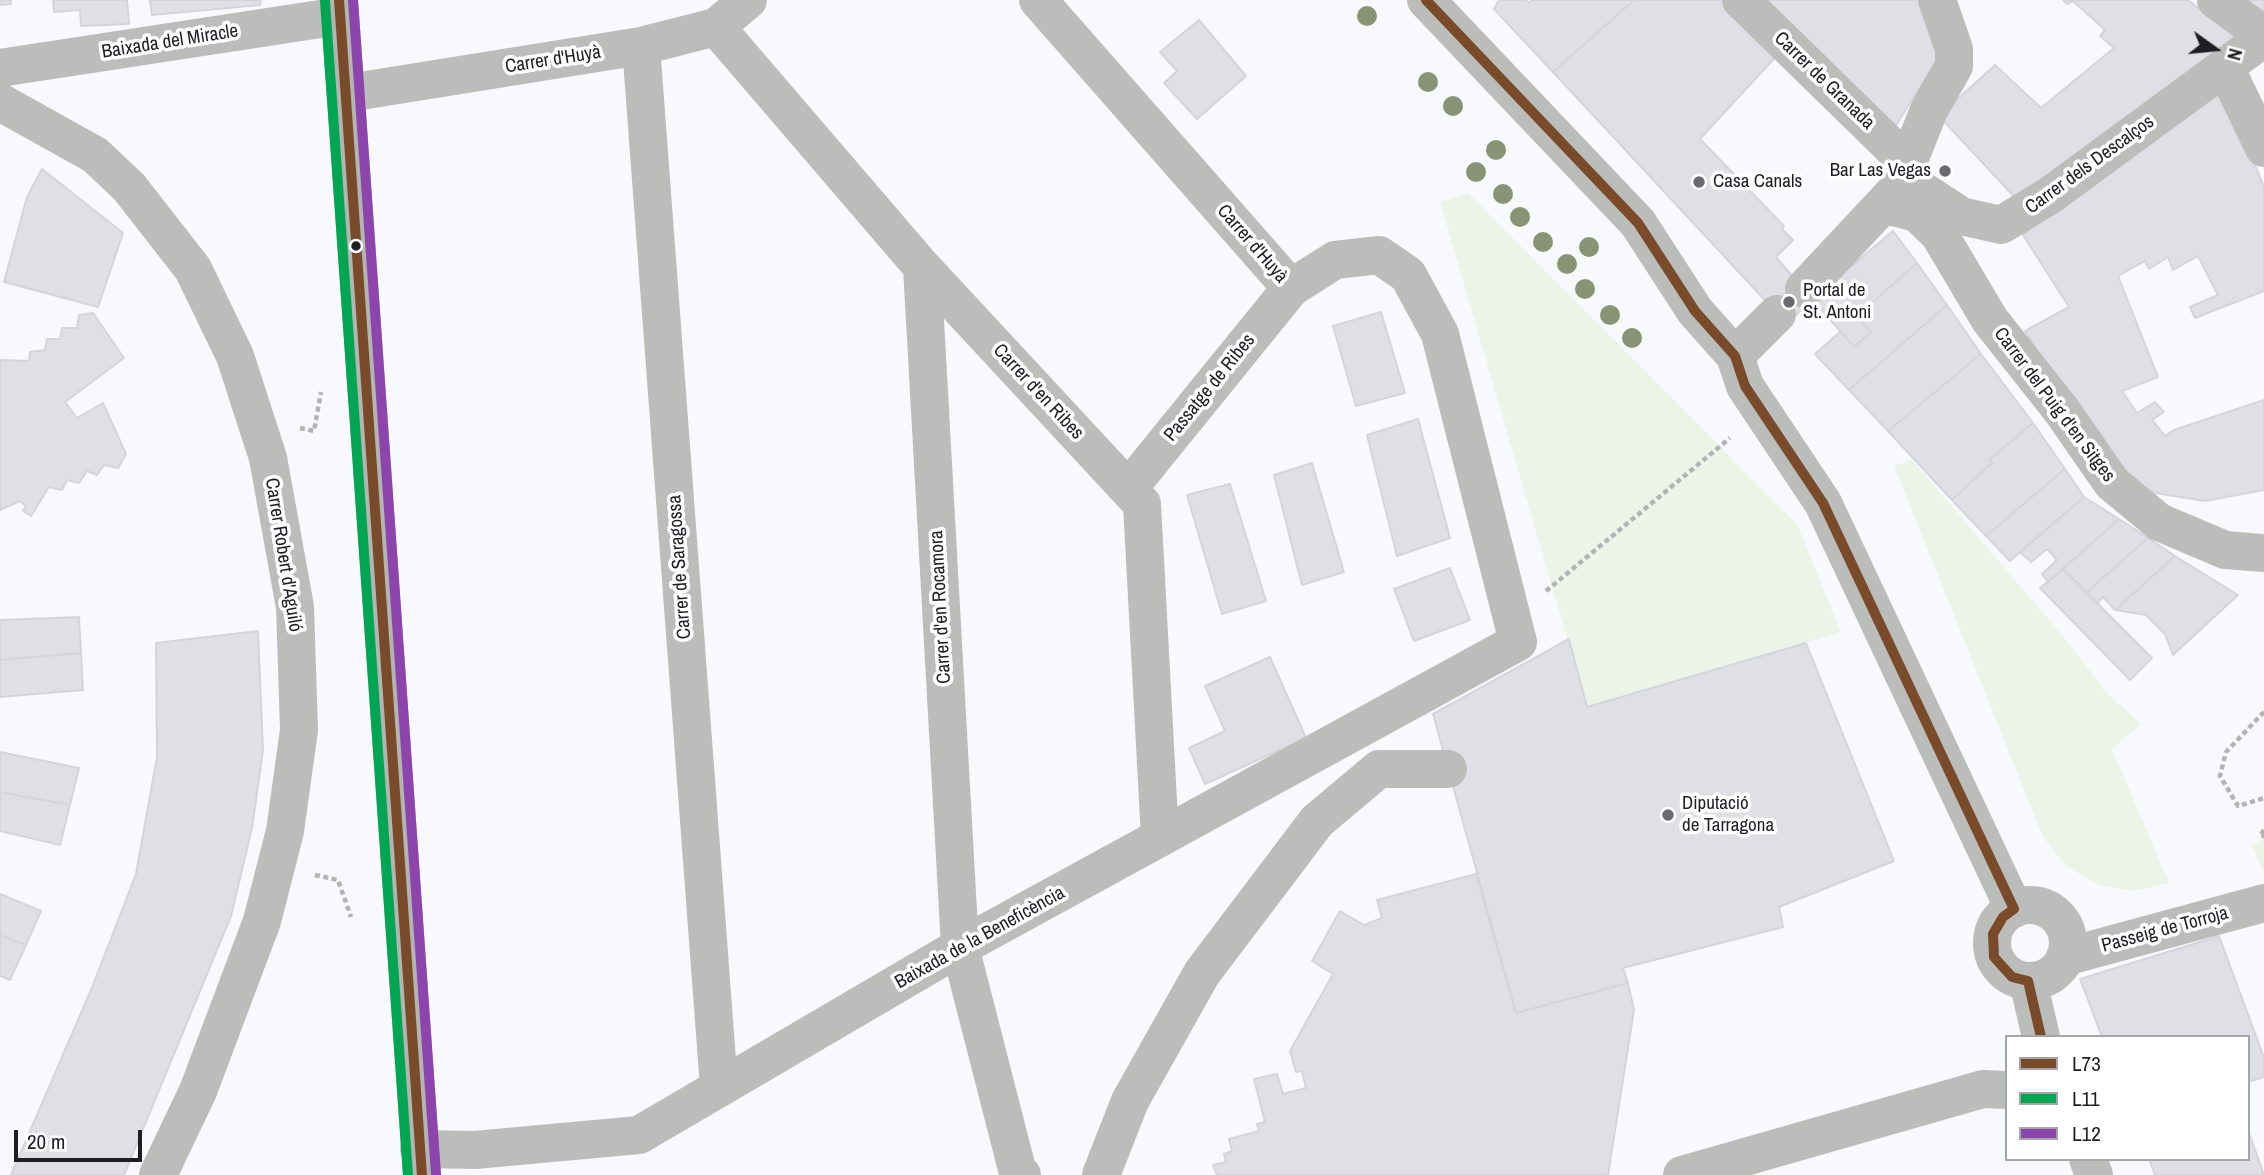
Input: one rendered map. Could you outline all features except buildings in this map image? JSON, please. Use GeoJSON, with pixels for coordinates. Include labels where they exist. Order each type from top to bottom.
{"type":"FeatureCollection","features":[{"type":"Feature","properties":{"kind":"main road"},"geometry":{"type":"LineString","coordinates":[[340,8],[421,1162]]}},
{"type":"Feature","properties":{"kind":"street","name":"Carrer d'Huyà"},"geometry":{"type":"LineString","coordinates":[[348,93],[641,46],[716,27],[748,0]]}},
{"type":"Feature","properties":{"kind":"street","name":"Carrer d'Huyà"},"geometry":{"type":"LineString","coordinates":[[1038,0],[1291,288],[1335,260],[1379,255],[1408,275],[1440,334],[1518,642]]}},
{"type":"Feature","properties":{"kind":"street"},"geometry":{"type":"LineString","coordinates":[[1426,0],[1638,223],[1695,311],[1735,356],[1745,386],[1823,503],[2014,909]]}},
{"type":"Feature","properties":{"kind":"street","name":"Carrer de Granada"},"geometry":{"type":"LineString","coordinates":[[1741,0],[1900,183]]}},
{"type":"Feature","properties":{"kind":"street"},"geometry":{"type":"LineString","coordinates":[[1735,356],[1900,183],[1929,110],[1954,66],[1954,50],[1937,0]]}},
{"type":"Feature","properties":{"kind":"street"},"geometry":{"type":"LineString","coordinates":[[2216,0],[2264,36]]}},
{"type":"Feature","properties":{"kind":"street","name":"Baixada del Miracle"},"geometry":{"type":"LineString","coordinates":[[0,68],[340,8]]}},
{"type":"Feature","properties":{"kind":"street","name":"Carrer d'en Ribes"},"geometry":{"type":"LineString","coordinates":[[716,27],[922,267],[1142,504],[1160,838]]}},
{"type":"Feature","properties":{"kind":"street","name":"Carrer dels Descalços"},"geometry":{"type":"LineString","coordinates":[[1900,183],[1961,216],[2001,225],[2049,196],[2264,36]]}},
{"type":"Feature","properties":{"kind":"street","name":"Carrer de Saragossa"},"geometry":{"type":"LineString","coordinates":[[641,46],[719,1087]]}},
{"type":"Feature","properties":{"kind":"street"},"geometry":{"type":"LineString","coordinates":[[2225,67],[2264,148]]}},
{"type":"Feature","properties":{"kind":"street","name":"Carrer Robert d'Aguiló"},"geometry":{"type":"LineString","coordinates":[[0,102],[94,155],[129,187],[193,269],[235,356],[268,458],[295,607],[299,730],[285,831],[262,921],[198,1091],[158,1175]]}},
{"type":"Feature","properties":{"kind":"street","name":"Carrer del Puig d'en Sitges"},"geometry":{"type":"LineString","coordinates":[[1900,183],[1917,213],[1939,234],[1990,320],[2062,411],[2112,483],[2159,522],[2225,550],[2264,553]]}},
{"type":"Feature","properties":{"kind":"street","name":"Carrer d'en Rocamora"},"geometry":{"type":"LineString","coordinates":[[922,267],[960,947],[1017,1172],[1022,1175]]}},
{"type":"Feature","properties":{"kind":"street","name":"Passatge de Ribes"},"geometry":{"type":"LineString","coordinates":[[1128,489],[1291,288]]}},
{"type":"Feature","properties":{"kind":"street","name":"Baixada de la Beneficència"},"geometry":{"type":"LineString","coordinates":[[421,1162],[475,1150],[639,1135],[960,947],[1518,642]]}},
{"type":"Feature","properties":{"kind":"street"},"geometry":{"type":"LineString","coordinates":[[1101,1175],[1130,1101],[1202,973],[1317,821],[1379,769],[1448,769]]}},
{"type":"Feature","properties":{"kind":"street","name":"Passeig de Torroja"},"geometry":{"type":"LineString","coordinates":[[2065,957],[2264,903]]}},
{"type":"Feature","properties":{"kind":"street"},"geometry":{"type":"LineString","coordinates":[[2035,905],[2058,917],[2066,931],[2065,957],[2050,976],[2028,981],[2012,977],[2001,969],[1992,948],[1993,934],[1998,922],[2014,909],[2035,905]]}},
{"type":"Feature","properties":{"kind":"street"},"geometry":{"type":"LineString","coordinates":[[2028,981],[2041,1035]]}},
{"type":"Feature","properties":{"kind":"street"},"geometry":{"type":"LineString","coordinates":[[1682,1175],[1983,1088],[2005,1090]]}},
{"type":"Feature","properties":{"kind":"path"},"geometry":{"type":"LineString","coordinates":[[299,428],[314,431],[321,392]]}},
{"type":"Feature","properties":{"kind":"path"},"geometry":{"type":"LineString","coordinates":[[1552,588],[1762,412]]}},
{"type":"Feature","properties":{"kind":"path"},"geometry":{"type":"LineString","coordinates":[[2264,712],[2226,752],[2220,776],[2238,806],[2264,798]]}},
{"type":"Feature","properties":{"kind":"path"},"geometry":{"type":"LineString","coordinates":[[2264,830],[2260,836],[2264,836]]}},
{"type":"Feature","properties":{"kind":"path"},"geometry":{"type":"LineString","coordinates":[[310,874],[338,880],[351,916]]}},
{"type":"Feature","properties":{"kind":"shaded area"},"geometry":{"type":"Polygon","coordinates":[[[1468,193],[1797,524],[1841,632],[1587,707],[1440,202],[1468,193]]]}},
{"type":"Feature","properties":{"kind":"shaded area"},"geometry":{"type":"Polygon","coordinates":[[[1912,460],[2063,636],[2106,692],[2141,724],[2112,749],[2169,883],[2134,891],[2099,885],[2066,866],[2043,837],[1894,466],[1912,460]]]}},
{"type":"Feature","properties":{"kind":"shaded area"},"geometry":{"type":"Polygon","coordinates":[[[2264,838],[2264,872],[2252,846],[2264,838]]]}},
{"type":"Feature","properties":{"kind":"transit line","name":"L73"},"geometry":{"type":"LineString","coordinates":[[339,0],[422,1175]]}},
{"type":"Feature","properties":{"kind":"transit line","name":"L12"},"geometry":{"type":"LineString","coordinates":[[353,0],[436,1174]]}},
{"type":"Feature","properties":{"kind":"transit line","name":"L73"},"geometry":{"type":"LineString","coordinates":[[1426,0],[1638,223],[1695,311],[1735,356],[1745,386],[1823,503],[2014,909],[2003,917],[1993,934],[1994,957],[2012,977],[2028,981],[2041,1035]]}},
{"type":"Feature","properties":{"kind":"transit line","name":"L11"},"geometry":{"type":"LineString","coordinates":[[325,1],[408,1175]]}},
{"type":"Feature","properties":{"kind":"place","name":"Bar Las Vegas"},"geometry":{"type":"Point","coordinates":[1945,171]}},
{"type":"Feature","properties":{"kind":"place","name":"Casa Canals"},"geometry":{"type":"Point","coordinates":[1699,182]}},
{"type":"Feature","properties":{"kind":"place","name":"Portal de St. Antoni"},"geometry":{"type":"Point","coordinates":[1789,302]}},
{"type":"Feature","properties":{"kind":"place","name":"Diputació de Tarragona"},"geometry":{"type":"Point","coordinates":[1668,815]}}]}
